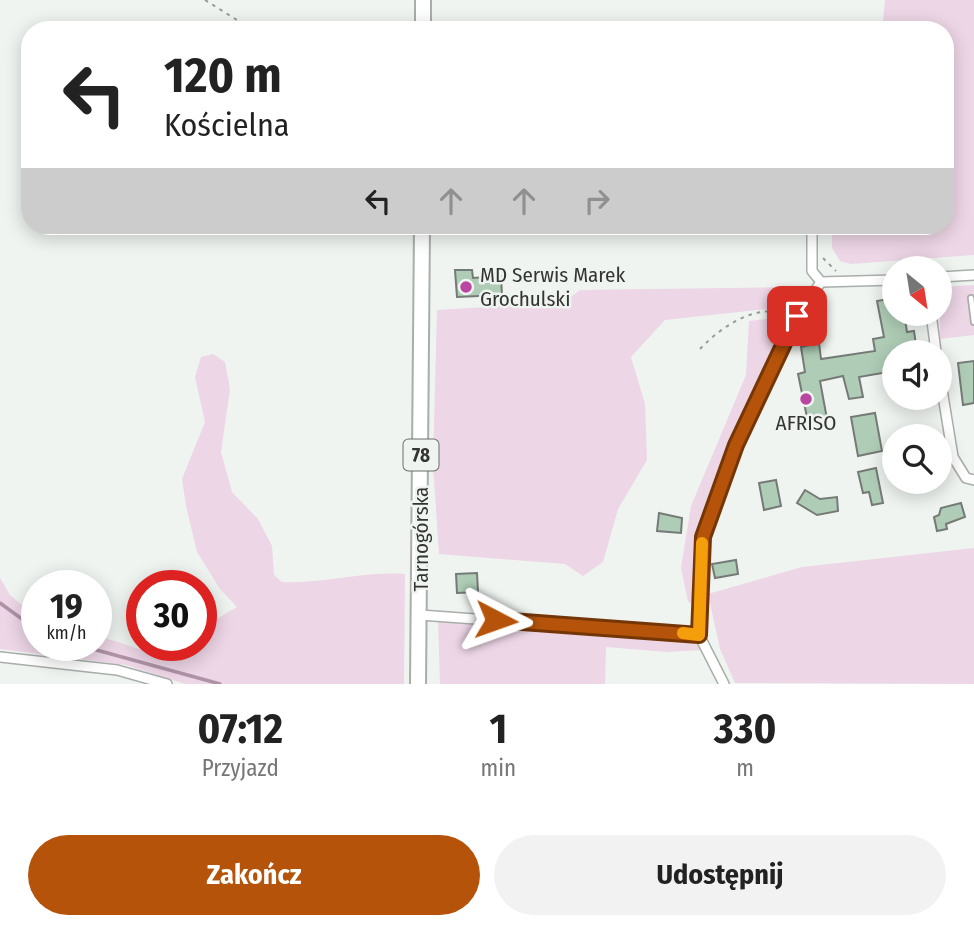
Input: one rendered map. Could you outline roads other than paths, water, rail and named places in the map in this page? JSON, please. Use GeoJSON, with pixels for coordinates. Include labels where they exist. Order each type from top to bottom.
{"type":"FeatureCollection","features":[{"type":"Feature","properties":{"kind":"main road"},"geometry":{"type":"LineString","coordinates":[[423,0],[423,21]]}},
{"type":"Feature","properties":{"kind":"main road","name":"Tarnogórska"},"geometry":{"type":"LineString","coordinates":[[418,684],[422,235]]}},
{"type":"Feature","properties":{"kind":"street"},"geometry":{"type":"LineString","coordinates":[[812,235],[812,271],[821,282]]}},
{"type":"Feature","properties":{"kind":"street"},"geometry":{"type":"LineString","coordinates":[[952,276],[974,275]]}},
{"type":"Feature","properties":{"kind":"street"},"geometry":{"type":"LineString","coordinates":[[821,282],[882,279]]}},
{"type":"Feature","properties":{"kind":"street"},"geometry":{"type":"LineString","coordinates":[[724,683],[699,635],[703,537],[736,445],[797,316],[821,282]]}},
{"type":"Feature","properties":{"kind":"street"},"geometry":{"type":"LineString","coordinates":[[946,410],[955,465],[966,478],[974,480]]}},
{"type":"Feature","properties":{"kind":"street"},"geometry":{"type":"LineString","coordinates":[[420,615],[699,635]]}},
{"type":"Feature","properties":{"kind":"street"},"geometry":{"type":"LineString","coordinates":[[0,657],[117,670],[167,684]]}},
{"type":"Feature","properties":{"kind":"lane"},"geometry":{"type":"LineString","coordinates":[[971,298],[974,322]]}},
{"type":"Feature","properties":{"kind":"waterway"},"geometry":{"type":"LineString","coordinates":[[0,603],[21,618]]}},
{"type":"Feature","properties":{"kind":"waterway"},"geometry":{"type":"LineString","coordinates":[[112,654],[220,684]]}},
{"type":"Feature","properties":{"kind":"place","name":"MD Serwis Marek Grochulski"},"geometry":{"type":"Point","coordinates":[466,287]}},
{"type":"Feature","properties":{"kind":"place","name":"AFRISO"},"geometry":{"type":"Point","coordinates":[806,399]}}]}
